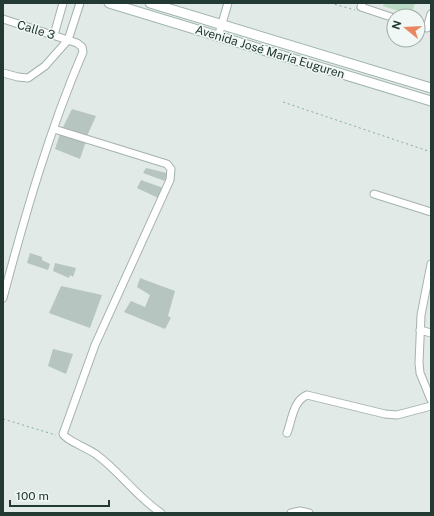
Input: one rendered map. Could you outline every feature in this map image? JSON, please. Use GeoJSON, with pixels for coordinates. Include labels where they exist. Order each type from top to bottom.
{"type":"FeatureCollection","features":[{"type":"Feature","properties":{"kind":"street"},"geometry":{"type":"LineString","coordinates":[[54,35],[63,3]]}},
{"type":"Feature","properties":{"kind":"street"},"geometry":{"type":"LineString","coordinates":[[3,73],[23,78],[34,75],[45,66],[68,40],[80,3]]}},
{"type":"Feature","properties":{"kind":"street","name":"Avenida José María Euguren"},"geometry":{"type":"LineString","coordinates":[[109,3],[431,101]]}},
{"type":"Feature","properties":{"kind":"street","name":"Avenida José María Euguren"},"geometry":{"type":"LineString","coordinates":[[150,3],[431,88]]}},
{"type":"Feature","properties":{"kind":"street"},"geometry":{"type":"LineString","coordinates":[[218,37],[228,3]]}},
{"type":"Feature","properties":{"kind":"street"},"geometry":{"type":"LineString","coordinates":[[362,5],[386,15]]}},
{"type":"Feature","properties":{"kind":"street"},"geometry":{"type":"LineString","coordinates":[[426,28],[431,14]]}},
{"type":"Feature","properties":{"kind":"street","name":"Calle 3"},"geometry":{"type":"LineString","coordinates":[[3,19],[81,45],[83,52],[67,91],[54,129]]}},
{"type":"Feature","properties":{"kind":"street"},"geometry":{"type":"LineString","coordinates":[[3,298],[18,243],[54,129],[167,164],[171,169],[172,174],[95,345],[63,429],[64,436],[98,455],[149,505],[161,513]]}},
{"type":"Feature","properties":{"kind":"street"},"geometry":{"type":"LineString","coordinates":[[374,194],[431,212]]}},
{"type":"Feature","properties":{"kind":"street"},"geometry":{"type":"LineString","coordinates":[[431,264],[421,316],[420,330],[420,373],[431,400]]}},
{"type":"Feature","properties":{"kind":"street"},"geometry":{"type":"LineString","coordinates":[[420,330],[431,333]]}},
{"type":"Feature","properties":{"kind":"street"},"geometry":{"type":"LineString","coordinates":[[287,433],[297,403],[307,395],[385,414],[397,415],[431,406]]}},
{"type":"Feature","properties":{"kind":"street"},"geometry":{"type":"LineString","coordinates":[[291,513],[300,511],[309,513]]}},
{"type":"Feature","properties":{"kind":"path"},"geometry":{"type":"LineString","coordinates":[[330,3],[354,10],[362,5]]}},
{"type":"Feature","properties":{"kind":"path"},"geometry":{"type":"LineString","coordinates":[[283,102],[431,152]]}},
{"type":"Feature","properties":{"kind":"path"},"geometry":{"type":"LineString","coordinates":[[3,419],[55,435],[64,436]]}},
{"type":"Feature","properties":{"kind":"green space"},"geometry":{"type":"Polygon","coordinates":[[[384,3],[415,3],[413,8],[389,8],[383,6],[384,3]]]}},
{"type":"Feature","properties":{"kind":"building"},"geometry":{"type":"Polygon","coordinates":[[[72,109],[96,116],[87,136],[62,129],[72,109]]]}},
{"type":"Feature","properties":{"kind":"building"},"geometry":{"type":"Polygon","coordinates":[[[60,134],[86,141],[80,159],[55,149],[60,134]]]}},
{"type":"Feature","properties":{"kind":"building"},"geometry":{"type":"Polygon","coordinates":[[[146,168],[167,173],[165,181],[143,173],[146,168]]]}},
{"type":"Feature","properties":{"kind":"building"},"geometry":{"type":"Polygon","coordinates":[[[141,180],[163,188],[158,198],[137,188],[141,180]]]}},
{"type":"Feature","properties":{"kind":"building"},"geometry":{"type":"Polygon","coordinates":[[[30,253],[42,257],[42,260],[50,264],[48,270],[27,263],[30,253]]]}},
{"type":"Feature","properties":{"kind":"building"},"geometry":{"type":"Polygon","coordinates":[[[55,263],[76,268],[73,277],[70,275],[69,278],[53,271],[55,263]]]}},
{"type":"Feature","properties":{"kind":"building"},"geometry":{"type":"Polygon","coordinates":[[[140,278],[175,291],[168,316],[171,318],[165,329],[124,312],[131,301],[145,307],[150,295],[137,287],[140,278]]]}},
{"type":"Feature","properties":{"kind":"building"},"geometry":{"type":"Polygon","coordinates":[[[61,286],[102,295],[90,328],[49,313],[61,286]]]}},
{"type":"Feature","properties":{"kind":"building"},"geometry":{"type":"Polygon","coordinates":[[[53,349],[73,354],[66,374],[48,366],[53,349]]]}}]}
